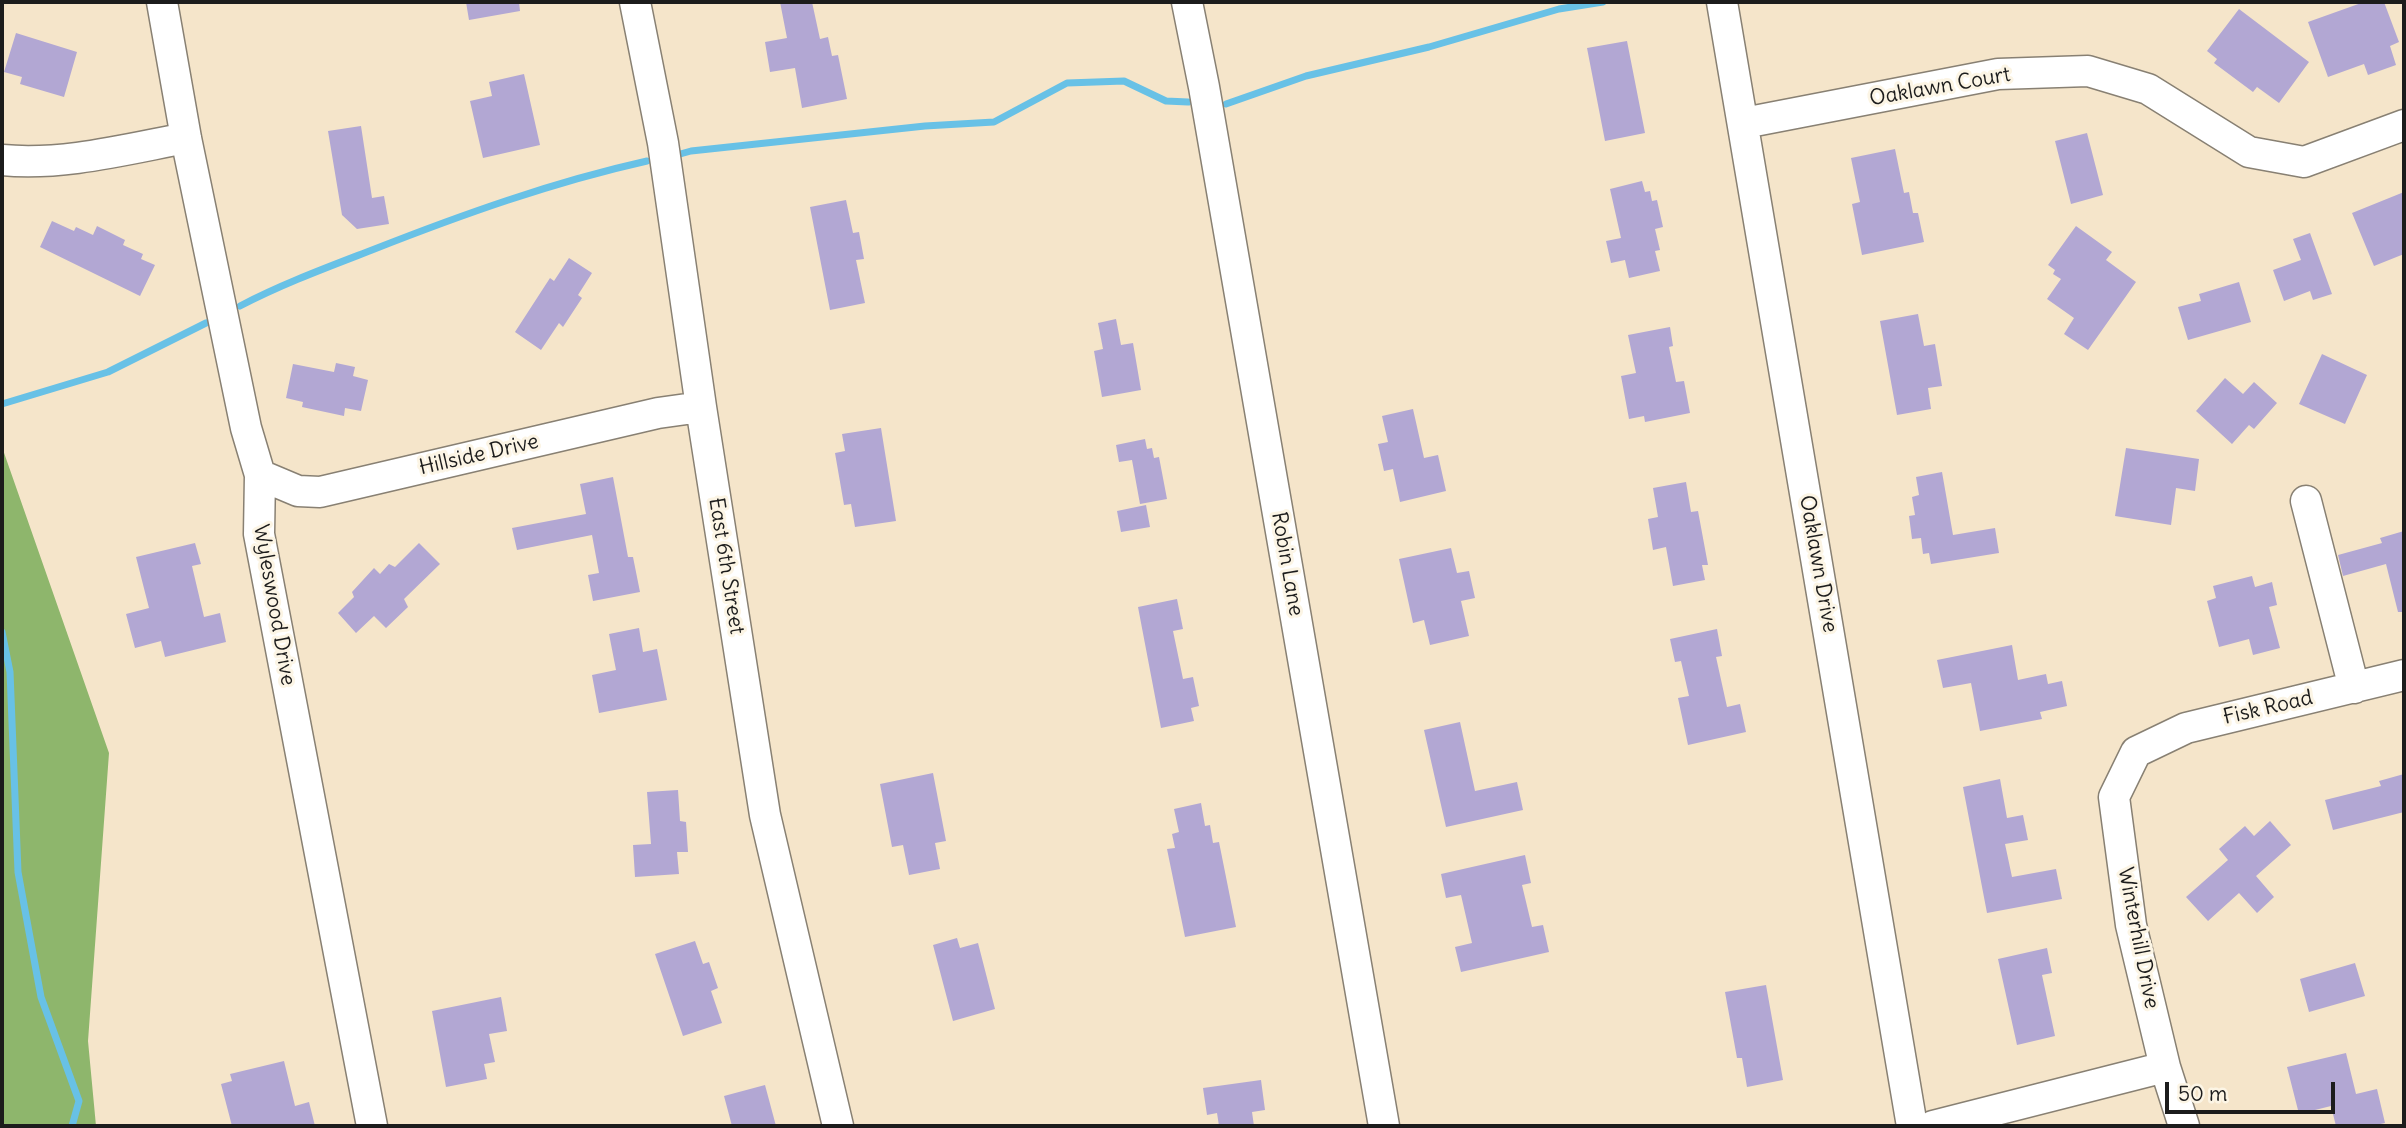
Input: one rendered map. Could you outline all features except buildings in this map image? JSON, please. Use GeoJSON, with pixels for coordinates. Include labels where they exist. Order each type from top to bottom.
{"type":"FeatureCollection","features":[{"type":"Feature","properties":{"kind":"street","name":"Wyleswood Drive"},"geometry":{"type":"LineString","coordinates":[[162,2],[186,138],[246,428],[260,475],[259,534],[372,1126]]}},
{"type":"Feature","properties":{"kind":"street","name":"East 6th Street"},"geometry":{"type":"LineString","coordinates":[[635,2],[663,143],[765,815],[838,1126]]}},
{"type":"Feature","properties":{"kind":"street","name":"Robin Lane"},"geometry":{"type":"LineString","coordinates":[[1187,2],[1384,1126]]}},
{"type":"Feature","properties":{"kind":"street","name":"Oaklawn Drive"},"geometry":{"type":"LineString","coordinates":[[1722,2],[1912,1126]]}},
{"type":"Feature","properties":{"kind":"street","name":"Oaklawn Court"},"geometry":{"type":"LineString","coordinates":[[1744,122],[1998,74],[2088,71],[2148,89],[2249,152],[2304,162],[2404,124]]}},
{"type":"Feature","properties":{"kind":"street"},"geometry":{"type":"LineString","coordinates":[[2,160],[20,162],[77,157],[186,138]]}},
{"type":"Feature","properties":{"kind":"street","name":"Hillside Drive"},"geometry":{"type":"LineString","coordinates":[[260,475],[298,491],[320,492],[658,414],[701,407]]}},
{"type":"Feature","properties":{"kind":"street"},"geometry":{"type":"LineString","coordinates":[[2306,501],[2354,688]]}},
{"type":"Feature","properties":{"kind":"street","name":"Fisk Road"},"geometry":{"type":"LineString","coordinates":[[2136,752],[2186,728],[2404,676]]}},
{"type":"Feature","properties":{"kind":"street","name":"Winterhill Drive"},"geometry":{"type":"LineString","coordinates":[[2136,752],[2114,797],[2132,925],[2165,1067],[2184,1126]]}},
{"type":"Feature","properties":{"kind":"street"},"geometry":{"type":"LineString","coordinates":[[1933,1126],[2165,1067]]}},
{"type":"Feature","properties":{"kind":"green space"},"geometry":{"type":"Polygon","coordinates":[[[2,447],[109,753],[88,1041],[96,1126],[2,1126],[2,447]]]}},
{"type":"Feature","properties":{"kind":"waterway"},"geometry":{"type":"LineString","coordinates":[[1226,104],[1306,76],[1429,47],[1559,9],[1603,2]]}},
{"type":"Feature","properties":{"kind":"waterway"},"geometry":{"type":"LineString","coordinates":[[673,156],[691,151],[925,126],[994,122],[1067,83],[1124,81],[1166,101],[1188,102]]}},
{"type":"Feature","properties":{"kind":"waterway"},"geometry":{"type":"LineString","coordinates":[[240,306],[305,276],[473,212],[542,189],[647,161]]}},
{"type":"Feature","properties":{"kind":"waterway"},"geometry":{"type":"LineString","coordinates":[[2,404],[108,372],[206,323]]}},
{"type":"Feature","properties":{"kind":"waterway"},"geometry":{"type":"LineString","coordinates":[[2,632],[10,672],[18,872],[41,997],[79,1101],[72,1126]]}}]}
